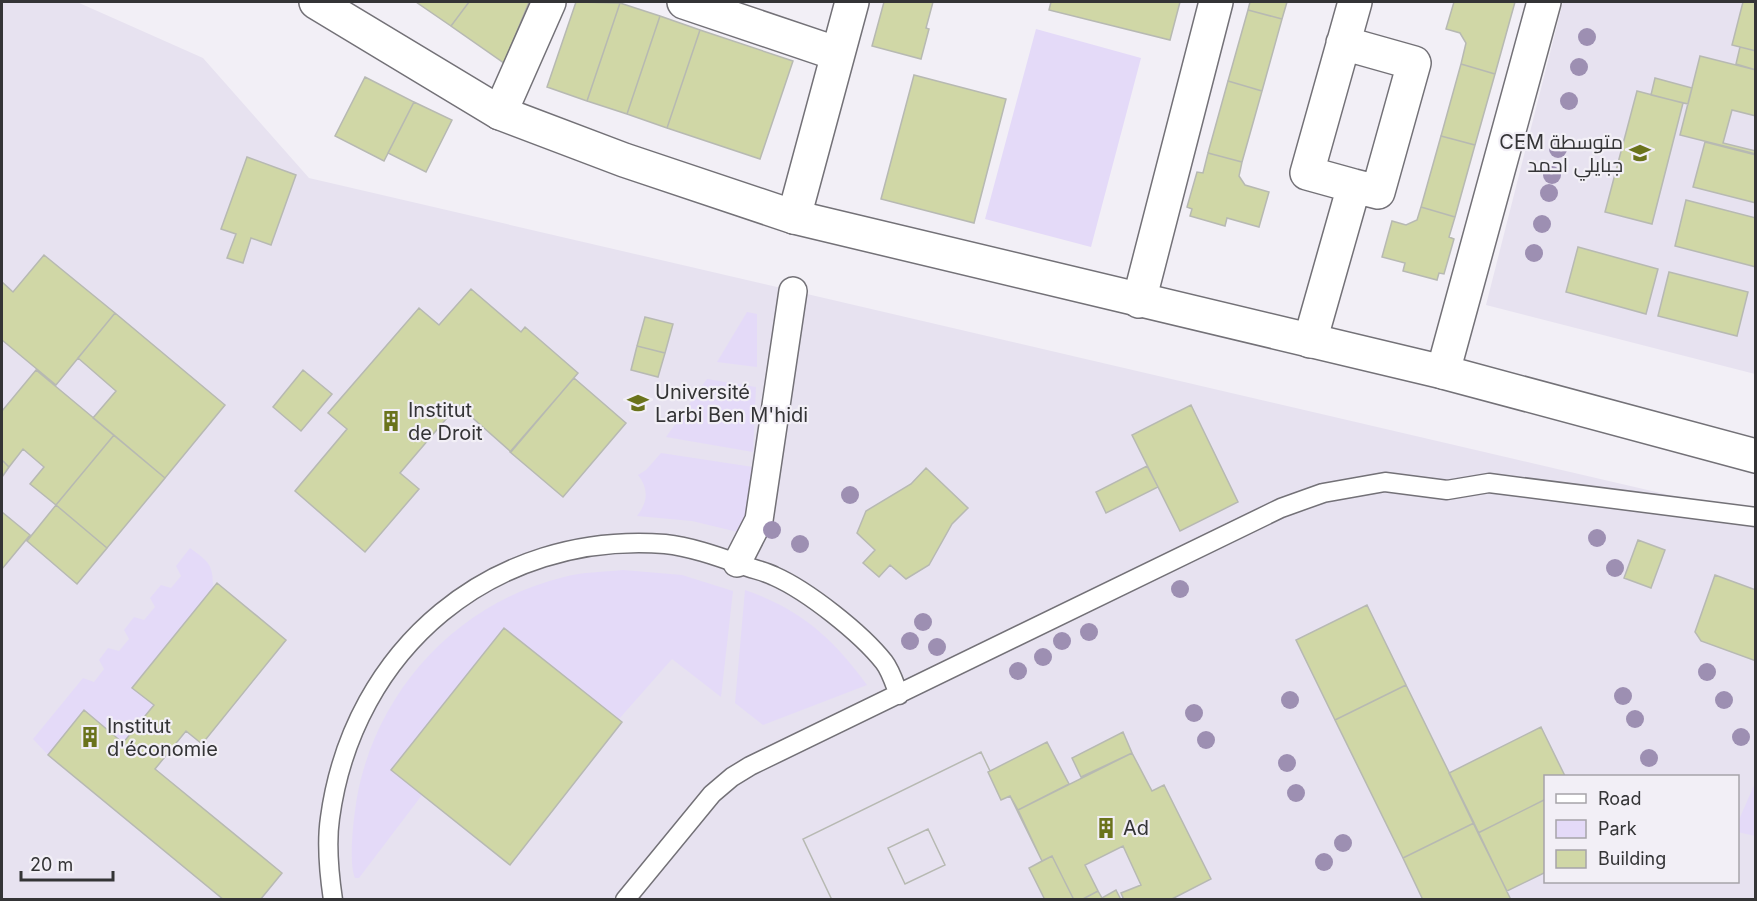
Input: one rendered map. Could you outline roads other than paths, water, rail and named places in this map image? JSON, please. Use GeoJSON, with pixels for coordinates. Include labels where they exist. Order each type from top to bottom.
{"type":"FeatureCollection","features":[{"type":"Feature","properties":{"kind":"street"},"geometry":{"type":"LineString","coordinates":[[316,2],[500,113],[624,160],[795,217],[1443,372],[1755,456]]}},
{"type":"Feature","properties":{"kind":"street"},"geometry":{"type":"LineString","coordinates":[[500,113],[549,2]]}},
{"type":"Feature","properties":{"kind":"street"},"geometry":{"type":"LineString","coordinates":[[684,2],[838,54]]}},
{"type":"Feature","properties":{"kind":"street"},"geometry":{"type":"LineString","coordinates":[[795,217],[852,2]]}},
{"type":"Feature","properties":{"kind":"street"},"geometry":{"type":"LineString","coordinates":[[1139,301],[1216,2]]}},
{"type":"Feature","properties":{"kind":"street"},"geometry":{"type":"LineString","coordinates":[[1343,43],[1414,63],[1378,192],[1307,172],[1343,43],[1355,2]]}},
{"type":"Feature","properties":{"kind":"street"},"geometry":{"type":"LineString","coordinates":[[1443,372],[1544,2]]}},
{"type":"Feature","properties":{"kind":"street"},"geometry":{"type":"LineString","coordinates":[[1310,340],[1354,186]]}},
{"type":"Feature","properties":{"kind":"street"},"geometry":{"type":"LineString","coordinates":[[738,563],[759,520],[793,291]]}},
{"type":"Feature","properties":{"kind":"lane"},"geometry":{"type":"LineString","coordinates":[[625,900],[712,794],[732,777],[750,766],[1281,508],[1323,494],[1385,482],[1447,490],[1489,483],[1755,517]]}},
{"type":"Feature","properties":{"kind":"lane"},"geometry":{"type":"LineString","coordinates":[[333,900],[328,866],[330,820],[337,776],[360,714],[376,685],[416,636],[438,615],[462,597],[515,567],[552,554],[591,546],[629,543],[668,545],[738,563],[775,576],[832,614],[885,664],[899,695]]}},
{"type":"Feature","properties":{"kind":"place","name":"CEM متوسطة جبايلي احمد"},"geometry":{"type":"Point","coordinates":[1640,153]}},
{"type":"Feature","properties":{"kind":"place","name":"Université Larbi Ben M'hidi"},"geometry":{"type":"Point","coordinates":[638,403]}},
{"type":"Feature","properties":{"kind":"place","name":"Institut de Droit"},"geometry":{"type":"Point","coordinates":[391,421]}},
{"type":"Feature","properties":{"kind":"place","name":"Institut d'économie"},"geometry":{"type":"Point","coordinates":[90,737]}},
{"type":"Feature","properties":{"kind":"place","name":"Ad"},"geometry":{"type":"Point","coordinates":[1106,828]}}]}
